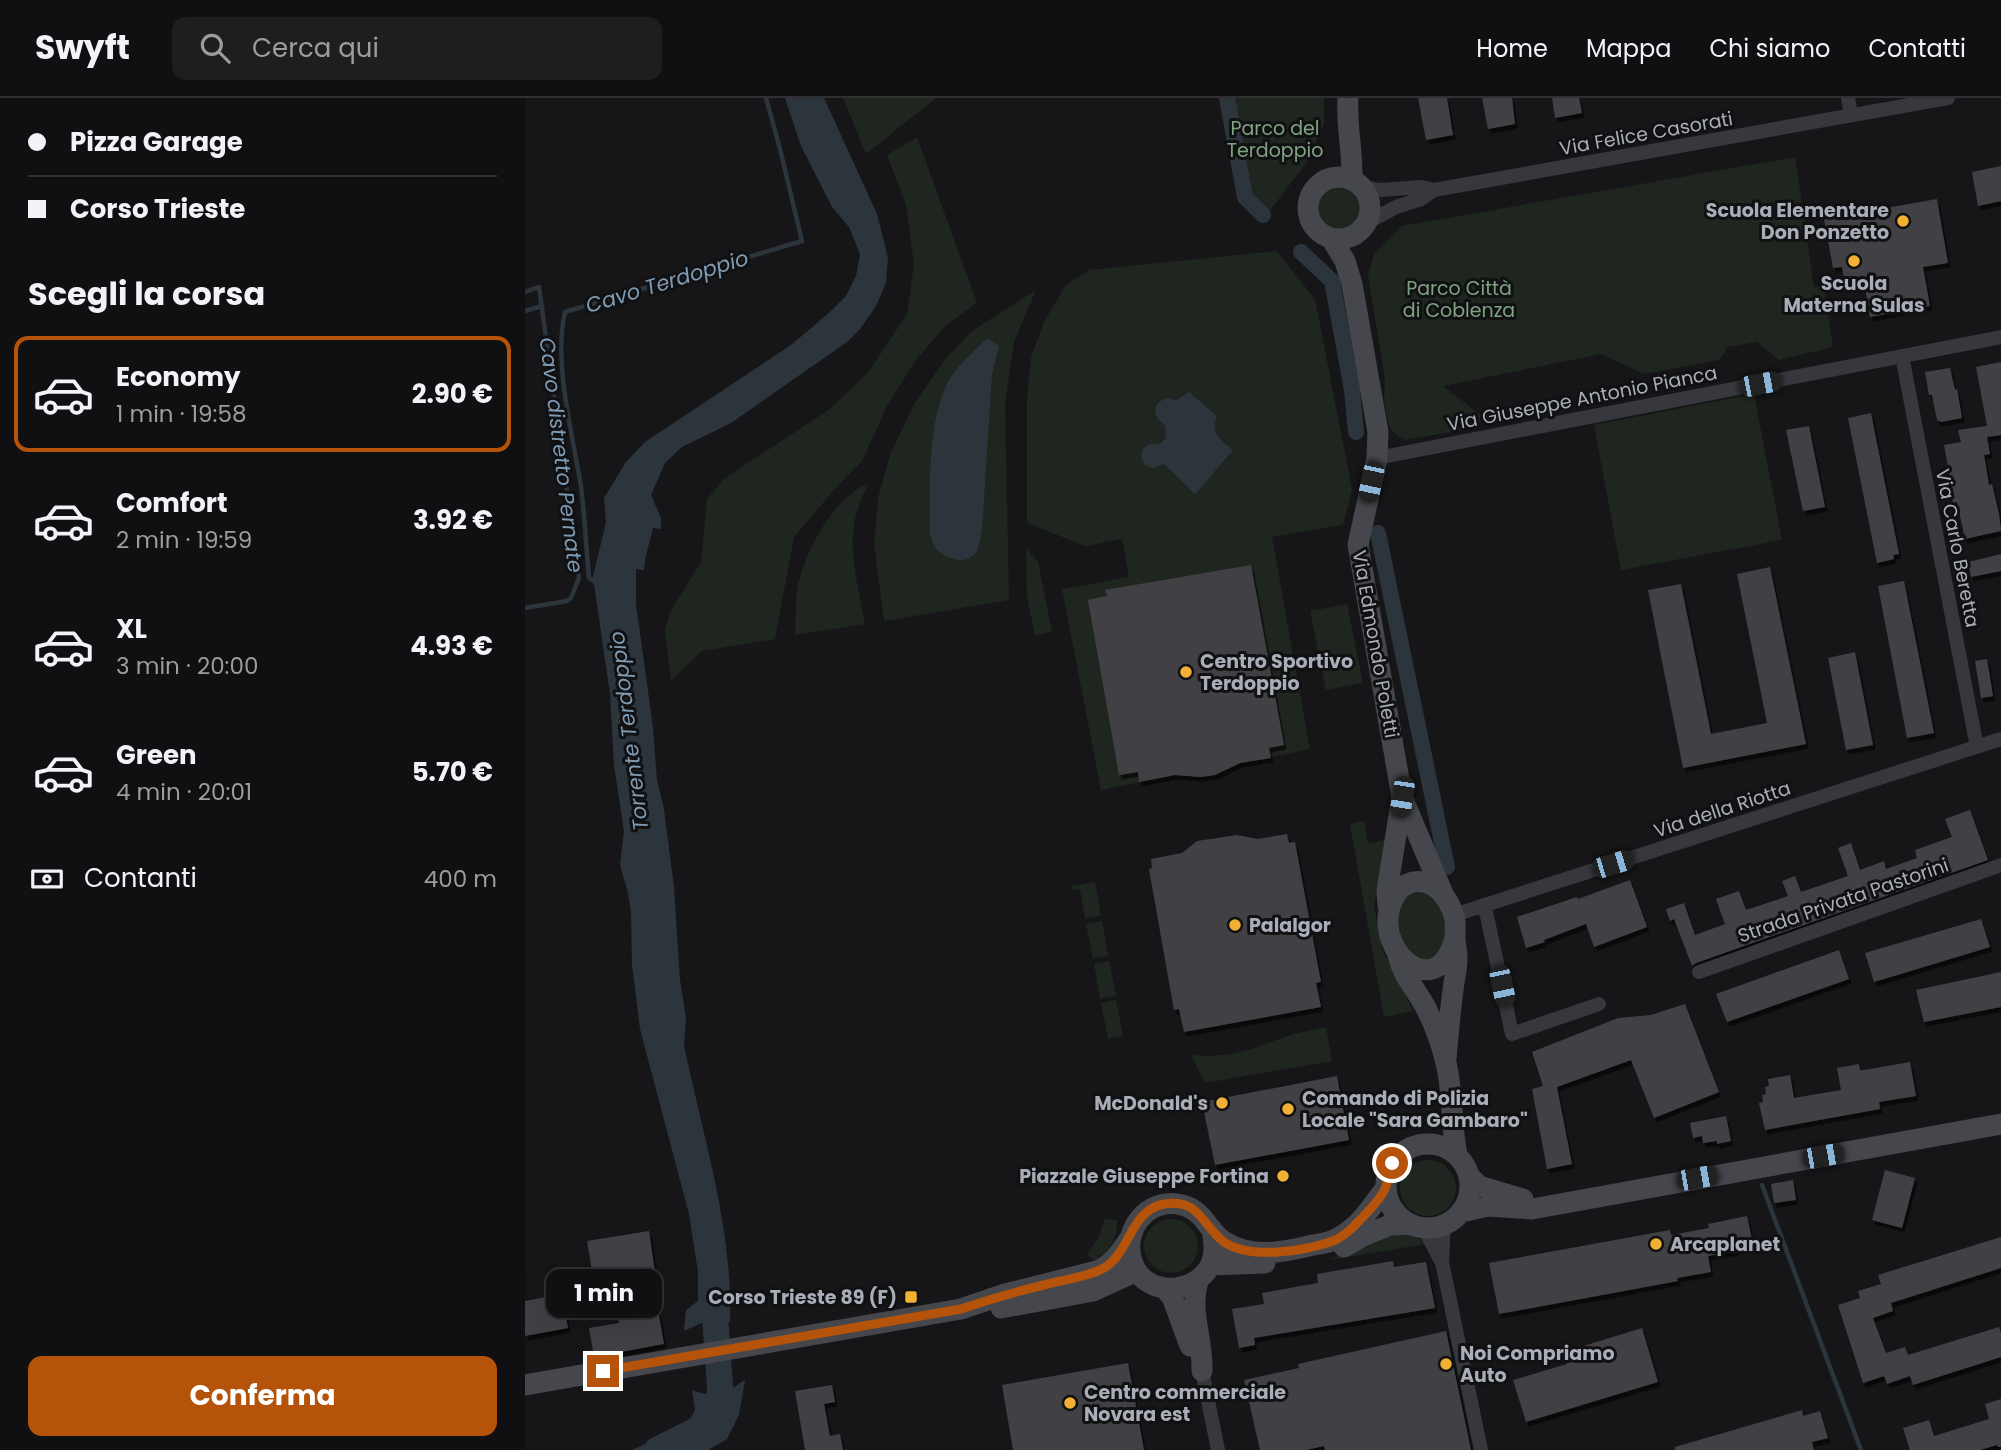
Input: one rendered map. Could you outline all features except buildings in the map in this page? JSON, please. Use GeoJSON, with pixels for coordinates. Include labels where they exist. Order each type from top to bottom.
{"type":"FeatureCollection","features":[{"type":"Feature","properties":{"kind":"main road"},"geometry":{"type":"LineString","coordinates":[[1348,98],[1348,181]]}},
{"type":"Feature","properties":{"kind":"main road"},"geometry":{"type":"LineString","coordinates":[[1348,181],[1366,194],[1370,203],[1369,214],[1363,227],[1351,236],[1341,239],[1322,234],[1310,218],[1308,208],[1315,189],[1322,182],[1348,181]]}},
{"type":"Feature","properties":{"kind":"main road","name":"Via Edmondo Poletti"},"geometry":{"type":"LineString","coordinates":[[1352,284],[1363,227]]}},
{"type":"Feature","properties":{"kind":"main road","name":"Via Edmondo Poletti"},"geometry":{"type":"LineString","coordinates":[[1331,238],[1345,261],[1352,284],[1378,432],[1377,458],[1357,545],[1402,797],[1449,905]]}},
{"type":"Feature","properties":{"kind":"main road","name":"Via Edmondo Poletti"},"geometry":{"type":"LineString","coordinates":[[1388,911],[1387,891],[1402,797]]}},
{"type":"Feature","properties":{"kind":"main road"},"geometry":{"type":"LineString","coordinates":[[1445,1059],[1457,959],[1449,905],[1438,889],[1430,884],[1411,882],[1396,893],[1388,911],[1389,935],[1401,967],[1426,1008],[1445,1059],[1452,1090],[1451,1126],[1457,1155],[1469,1176],[1470,1189],[1467,1201],[1453,1218]]}},
{"type":"Feature","properties":{"kind":"main road"},"geometry":{"type":"LineString","coordinates":[[1398,954],[1412,967],[1430,970],[1445,962],[1455,938]]}},
{"type":"Feature","properties":{"kind":"main road"},"geometry":{"type":"LineString","coordinates":[[1417,1226],[1401,1218],[1393,1210],[1386,1188],[1387,1175],[1400,1154],[1431,1136],[1452,1090]]}},
{"type":"Feature","properties":{"kind":"main road"},"geometry":{"type":"LineString","coordinates":[[1130,1238],[1131,1260],[1136,1272],[1149,1282],[1164,1288],[1180,1288],[1204,1273],[1329,1253],[1390,1225],[1417,1226],[1488,1206],[1532,1209],[2001,1124]]}},
{"type":"Feature","properties":{"kind":"main road"},"geometry":{"type":"LineString","coordinates":[[1419,1145],[1432,1144],[1457,1155]]}},
{"type":"Feature","properties":{"kind":"main road"},"geometry":{"type":"LineString","coordinates":[[1469,1176],[1479,1186],[1519,1198],[1567,1201]]}},
{"type":"Feature","properties":{"kind":"main road"},"geometry":{"type":"LineString","coordinates":[[525,1385],[961,1309],[1005,1294],[1097,1271],[1118,1255],[1141,1217],[1163,1204],[1190,1207],[1203,1217],[1224,1241],[1241,1250],[1257,1253],[1297,1249],[1335,1240],[1357,1224],[1386,1188]]}},
{"type":"Feature","properties":{"kind":"main road"},"geometry":{"type":"LineString","coordinates":[[1202,1370],[1194,1294],[1215,1249],[1212,1229]]}},
{"type":"Feature","properties":{"kind":"main road"},"geometry":{"type":"LineString","coordinates":[[961,1309],[1003,1308],[1093,1291],[1136,1272]]}},
{"type":"Feature","properties":{"kind":"main road"},"geometry":{"type":"LineString","coordinates":[[1164,1288],[1173,1297],[1192,1353],[1202,1370]]}},
{"type":"Feature","properties":{"kind":"street"},"geometry":{"type":"LineString","coordinates":[[1848,98],[1851,115]]}},
{"type":"Feature","properties":{"kind":"street","name":"Via Felice Casorati"},"geometry":{"type":"LineString","coordinates":[[1434,190],[1948,98]]}},
{"type":"Feature","properties":{"kind":"street"},"geometry":{"type":"LineString","coordinates":[[1348,181],[1380,190],[1421,187],[1434,190]]}},
{"type":"Feature","properties":{"kind":"street"},"geometry":{"type":"LineString","coordinates":[[1363,227],[1396,206],[1421,198],[1434,190]]}},
{"type":"Feature","properties":{"kind":"street","name":"Via Giuseppe Antonio Pianca"},"geometry":{"type":"LineString","coordinates":[[1377,458],[2001,337]]}},
{"type":"Feature","properties":{"kind":"street","name":"Via Carlo Beretta"},"geometry":{"type":"LineString","coordinates":[[1902,356],[1977,747]]}},
{"type":"Feature","properties":{"kind":"street","name":"Via della Riotta"},"geometry":{"type":"LineString","coordinates":[[1449,905],[1482,905],[2001,739]]}},
{"type":"Feature","properties":{"kind":"street","name":"Strada Privata Pastorini"},"geometry":{"type":"LineString","coordinates":[[1699,972],[2001,865]]}},
{"type":"Feature","properties":{"kind":"street"},"geometry":{"type":"LineString","coordinates":[[1482,905],[1487,916],[1512,1034],[1599,1004]]}},
{"type":"Feature","properties":{"kind":"street"},"geometry":{"type":"LineString","coordinates":[[1442,1262],[1453,1218]]}},
{"type":"Feature","properties":{"kind":"street"},"geometry":{"type":"LineString","coordinates":[[1417,1226],[1442,1262],[1481,1450]]}},
{"type":"Feature","properties":{"kind":"street"},"geometry":{"type":"LineString","coordinates":[[1202,1370],[1218,1450]]}},
{"type":"Feature","properties":{"kind":"green space"},"geometry":{"type":"Polygon","coordinates":[[[843,98],[936,98],[866,154],[843,98]]]}},
{"type":"Feature","properties":{"kind":"green space","name":"Parco del Terdoppio"},"geometry":{"type":"Polygon","coordinates":[[[1229,98],[1324,98],[1324,124],[1307,162],[1268,213],[1243,185],[1229,98]]]}},
{"type":"Feature","properties":{"kind":"green space"},"geometry":{"type":"Polygon","coordinates":[[[917,137],[977,303],[945,326],[916,360],[888,404],[862,461],[794,537],[775,639],[702,651],[671,681],[665,630],[670,612],[701,562],[707,499],[725,478],[830,409],[869,371],[907,314],[914,265],[906,205],[887,155],[917,137]]]}},
{"type":"Feature","properties":{"kind":"green space","name":"Parco Città di Coblenza"},"geometry":{"type":"Polygon","coordinates":[[[1795,157],[1814,287],[1824,286],[1833,347],[1779,360],[1757,342],[1727,347],[1718,360],[1644,374],[1601,354],[1443,386],[1481,415],[1480,423],[1475,428],[1405,440],[1389,426],[1384,401],[1385,380],[1368,275],[1374,254],[1402,226],[1795,157]]]}},
{"type":"Feature","properties":{"kind":"green space"},"geometry":{"type":"Polygon","coordinates":[[[1338,185],[1355,192],[1362,209],[1355,226],[1338,233],[1321,226],[1314,209],[1321,192],[1338,185]]]}},
{"type":"Feature","properties":{"kind":"green space"},"geometry":{"type":"Polygon","coordinates":[[[1277,251],[1315,299],[1352,489],[1343,525],[1272,537],[1310,749],[1240,763],[1215,775],[1175,775],[1101,790],[1062,589],[1129,577],[1122,539],[1085,546],[1027,523],[1027,398],[1031,357],[1044,322],[1065,286],[1089,270],[1277,251]]]}},
{"type":"Feature","properties":{"kind":"green space"},"geometry":{"type":"Polygon","coordinates":[[[1036,290],[1014,342],[1005,404],[1009,600],[884,621],[874,543],[878,498],[890,455],[914,404],[947,357],[972,331],[1036,290]],[[999,347],[930,502],[930,535],[934,547],[999,347]]]}},
{"type":"Feature","properties":{"kind":"green space"},"geometry":{"type":"Polygon","coordinates":[[[1754,394],[1782,540],[1621,570],[1594,425],[1754,394]]]}},
{"type":"Feature","properties":{"kind":"green space"},"geometry":{"type":"Polygon","coordinates":[[[868,484],[856,515],[853,542],[865,624],[795,635],[797,591],[813,545],[831,515],[855,491],[868,484]]]}},
{"type":"Feature","properties":{"kind":"green space"},"geometry":{"type":"Polygon","coordinates":[[[1026,548],[1038,562],[1052,632],[1035,636],[1027,597],[1026,548]]]}},
{"type":"Feature","properties":{"kind":"green space"},"geometry":{"type":"Polygon","coordinates":[[[1347,604],[1363,683],[1326,690],[1310,611],[1347,604]]]}},
{"type":"Feature","properties":{"kind":"green space"},"geometry":{"type":"Polygon","coordinates":[[[1364,821],[1368,843],[1386,840],[1374,906],[1382,949],[1413,1011],[1384,1017],[1350,824],[1364,821]]]}},
{"type":"Feature","properties":{"kind":"green space"},"geometry":{"type":"Polygon","coordinates":[[[1095,882],[1101,916],[1085,919],[1080,889],[1072,890],[1072,886],[1095,882]]]}},
{"type":"Feature","properties":{"kind":"green space"},"geometry":{"type":"Polygon","coordinates":[[[1430,890],[1439,906],[1445,934],[1442,952],[1429,961],[1419,960],[1407,950],[1399,926],[1398,909],[1405,893],[1430,890]]]}},
{"type":"Feature","properties":{"kind":"green space"},"geometry":{"type":"Polygon","coordinates":[[[1102,921],[1108,956],[1093,959],[1086,924],[1102,921]]]}},
{"type":"Feature","properties":{"kind":"green space"},"geometry":{"type":"Polygon","coordinates":[[[1109,961],[1116,996],[1100,999],[1094,963],[1109,961]]]}},
{"type":"Feature","properties":{"kind":"green space"},"geometry":{"type":"Polygon","coordinates":[[[1116,1000],[1123,1036],[1108,1039],[1101,1003],[1116,1000]]]}},
{"type":"Feature","properties":{"kind":"green space"},"geometry":{"type":"Polygon","coordinates":[[[1326,1027],[1332,1061],[1205,1083],[1191,1055],[1230,1054],[1293,1034],[1326,1027]]]}},
{"type":"Feature","properties":{"kind":"green space"},"geometry":{"type":"Polygon","coordinates":[[[1428,1160],[1439,1162],[1448,1168],[1454,1177],[1454,1199],[1448,1208],[1439,1214],[1428,1216],[1417,1214],[1408,1208],[1402,1199],[1400,1188],[1402,1177],[1408,1168],[1417,1162],[1428,1160]]]}},
{"type":"Feature","properties":{"kind":"green space"},"geometry":{"type":"Polygon","coordinates":[[[1105,1219],[1117,1220],[1116,1233],[1108,1249],[1094,1261],[1087,1254],[1099,1237],[1105,1219]]]}},
{"type":"Feature","properties":{"kind":"green space"},"geometry":{"type":"Polygon","coordinates":[[[1171,1219],[1190,1227],[1198,1246],[1190,1265],[1171,1273],[1152,1265],[1144,1246],[1152,1227],[1171,1219]]]}},
{"type":"Feature","properties":{"kind":"green space"},"geometry":{"type":"Polygon","coordinates":[[[1404,1233],[1426,1244],[1329,1260],[1371,1239],[1404,1233]]]}},
{"type":"Feature","properties":{"kind":"water"},"geometry":{"type":"Polygon","coordinates":[[[785,98],[824,98],[877,214],[888,258],[886,283],[876,306],[847,342],[731,423],[682,447],[665,463],[651,495],[661,518],[661,529],[653,528],[644,570],[636,569],[636,604],[653,728],[657,780],[664,809],[674,887],[680,980],[686,1018],[684,1045],[722,1217],[730,1287],[730,1322],[702,1323],[684,1331],[686,1310],[698,1301],[698,1272],[689,1214],[640,1029],[632,965],[631,912],[620,865],[624,831],[614,765],[610,694],[593,577],[606,522],[604,498],[626,462],[645,442],[791,345],[846,296],[856,276],[860,254],[849,227],[832,207],[801,146],[785,98]]]}},
{"type":"Feature","properties":{"kind":"water"},"geometry":{"type":"Polygon","coordinates":[[[987,338],[999,346],[992,375],[982,528],[974,555],[959,560],[947,557],[938,550],[930,535],[931,452],[944,390],[953,374],[987,338]]]}},
{"type":"Feature","properties":{"kind":"water"},"geometry":{"type":"Polygon","coordinates":[[[1189,392],[1217,416],[1216,432],[1233,450],[1195,494],[1164,464],[1152,468],[1145,465],[1141,457],[1147,446],[1160,444],[1166,438],[1165,426],[1156,414],[1157,404],[1166,399],[1175,401],[1189,392]]]}},
{"type":"Feature","properties":{"kind":"water"},"geometry":{"type":"Polygon","coordinates":[[[745,1380],[739,1415],[727,1439],[708,1450],[632,1450],[687,1425],[695,1410],[692,1390],[707,1394],[720,1393],[745,1380]]]}},
{"type":"Feature","properties":{"kind":"waterway","name":"Cavo Terdoppio"},"geometry":{"type":"LineString","coordinates":[[597,583],[589,578],[584,510],[563,376],[561,354],[565,312],[802,241],[766,98]]}},
{"type":"Feature","properties":{"kind":"waterway"},"geometry":{"type":"LineString","coordinates":[[1227,98],[1245,197],[1263,215]]}},
{"type":"Feature","properties":{"kind":"waterway"},"geometry":{"type":"LineString","coordinates":[[1301,252],[1332,281],[1352,390],[1356,432]]}},
{"type":"Feature","properties":{"kind":"waterway","name":"Cavo distretto Pernate"},"geometry":{"type":"LineString","coordinates":[[525,292],[539,287],[579,578],[571,598],[567,601],[525,608]]}},
{"type":"Feature","properties":{"kind":"waterway","name":"Cavo distretto Pernate"},"geometry":{"type":"LineString","coordinates":[[525,311],[542,306]]}},
{"type":"Feature","properties":{"kind":"waterway"},"geometry":{"type":"LineString","coordinates":[[1378,533],[1447,867]]}},
{"type":"Feature","properties":{"kind":"waterway"},"geometry":{"type":"LineString","coordinates":[[1762,1185],[1861,1450]]}},
{"type":"Feature","properties":{"kind":"waterway","name":"Torrente Terdoppio"},"geometry":{"type":"LineString","coordinates":[[657,1450],[709,1424],[719,1409],[713,1288]]}},
{"type":"Feature","properties":{"kind":"place","name":"Scuola Elementare Don Ponzetto"},"geometry":{"type":"Point","coordinates":[1903,221]}},
{"type":"Feature","properties":{"kind":"place","name":"Scuola Materna Sulas"},"geometry":{"type":"Point","coordinates":[1854,261]}},
{"type":"Feature","properties":{"kind":"place","name":"Centro Sportivo Terdoppio"},"geometry":{"type":"Point","coordinates":[1186,672]}},
{"type":"Feature","properties":{"kind":"place","name":"PalaIgor"},"geometry":{"type":"Point","coordinates":[1235,925]}},
{"type":"Feature","properties":{"kind":"place","name":"McDonald's"},"geometry":{"type":"Point","coordinates":[1222,1103]}},
{"type":"Feature","properties":{"kind":"place","name":"Comando di Polizia Locale \"Sara Gambaro\""},"geometry":{"type":"Point","coordinates":[1288,1109]}},
{"type":"Feature","properties":{"kind":"place","name":"Piazzale Giuseppe Fortina"},"geometry":{"type":"Point","coordinates":[1283,1176]}},
{"type":"Feature","properties":{"kind":"place","name":"Arcaplanet"},"geometry":{"type":"Point","coordinates":[1656,1244]}},
{"type":"Feature","properties":{"kind":"place","name":"Corso Trieste 89 (F)"},"geometry":{"type":"Point","coordinates":[911,1297]}},
{"type":"Feature","properties":{"kind":"place","name":"Noi Compriamo Auto"},"geometry":{"type":"Point","coordinates":[1446,1364]}},
{"type":"Feature","properties":{"kind":"place","name":"Centro commerciale Novara est"},"geometry":{"type":"Point","coordinates":[1070,1403]}},
{"type":"Feature","properties":{"kind":"route"},"geometry":{"type":"LineString","coordinates":[[603,1371],[961,1309],[1005,1294],[1089,1274],[1107,1266],[1130,1238],[1141,1217],[1147,1211],[1163,1204],[1190,1207],[1203,1217],[1224,1241],[1241,1250],[1276,1252],[1335,1240],[1357,1224],[1386,1188],[1392,1163]]}}]}
